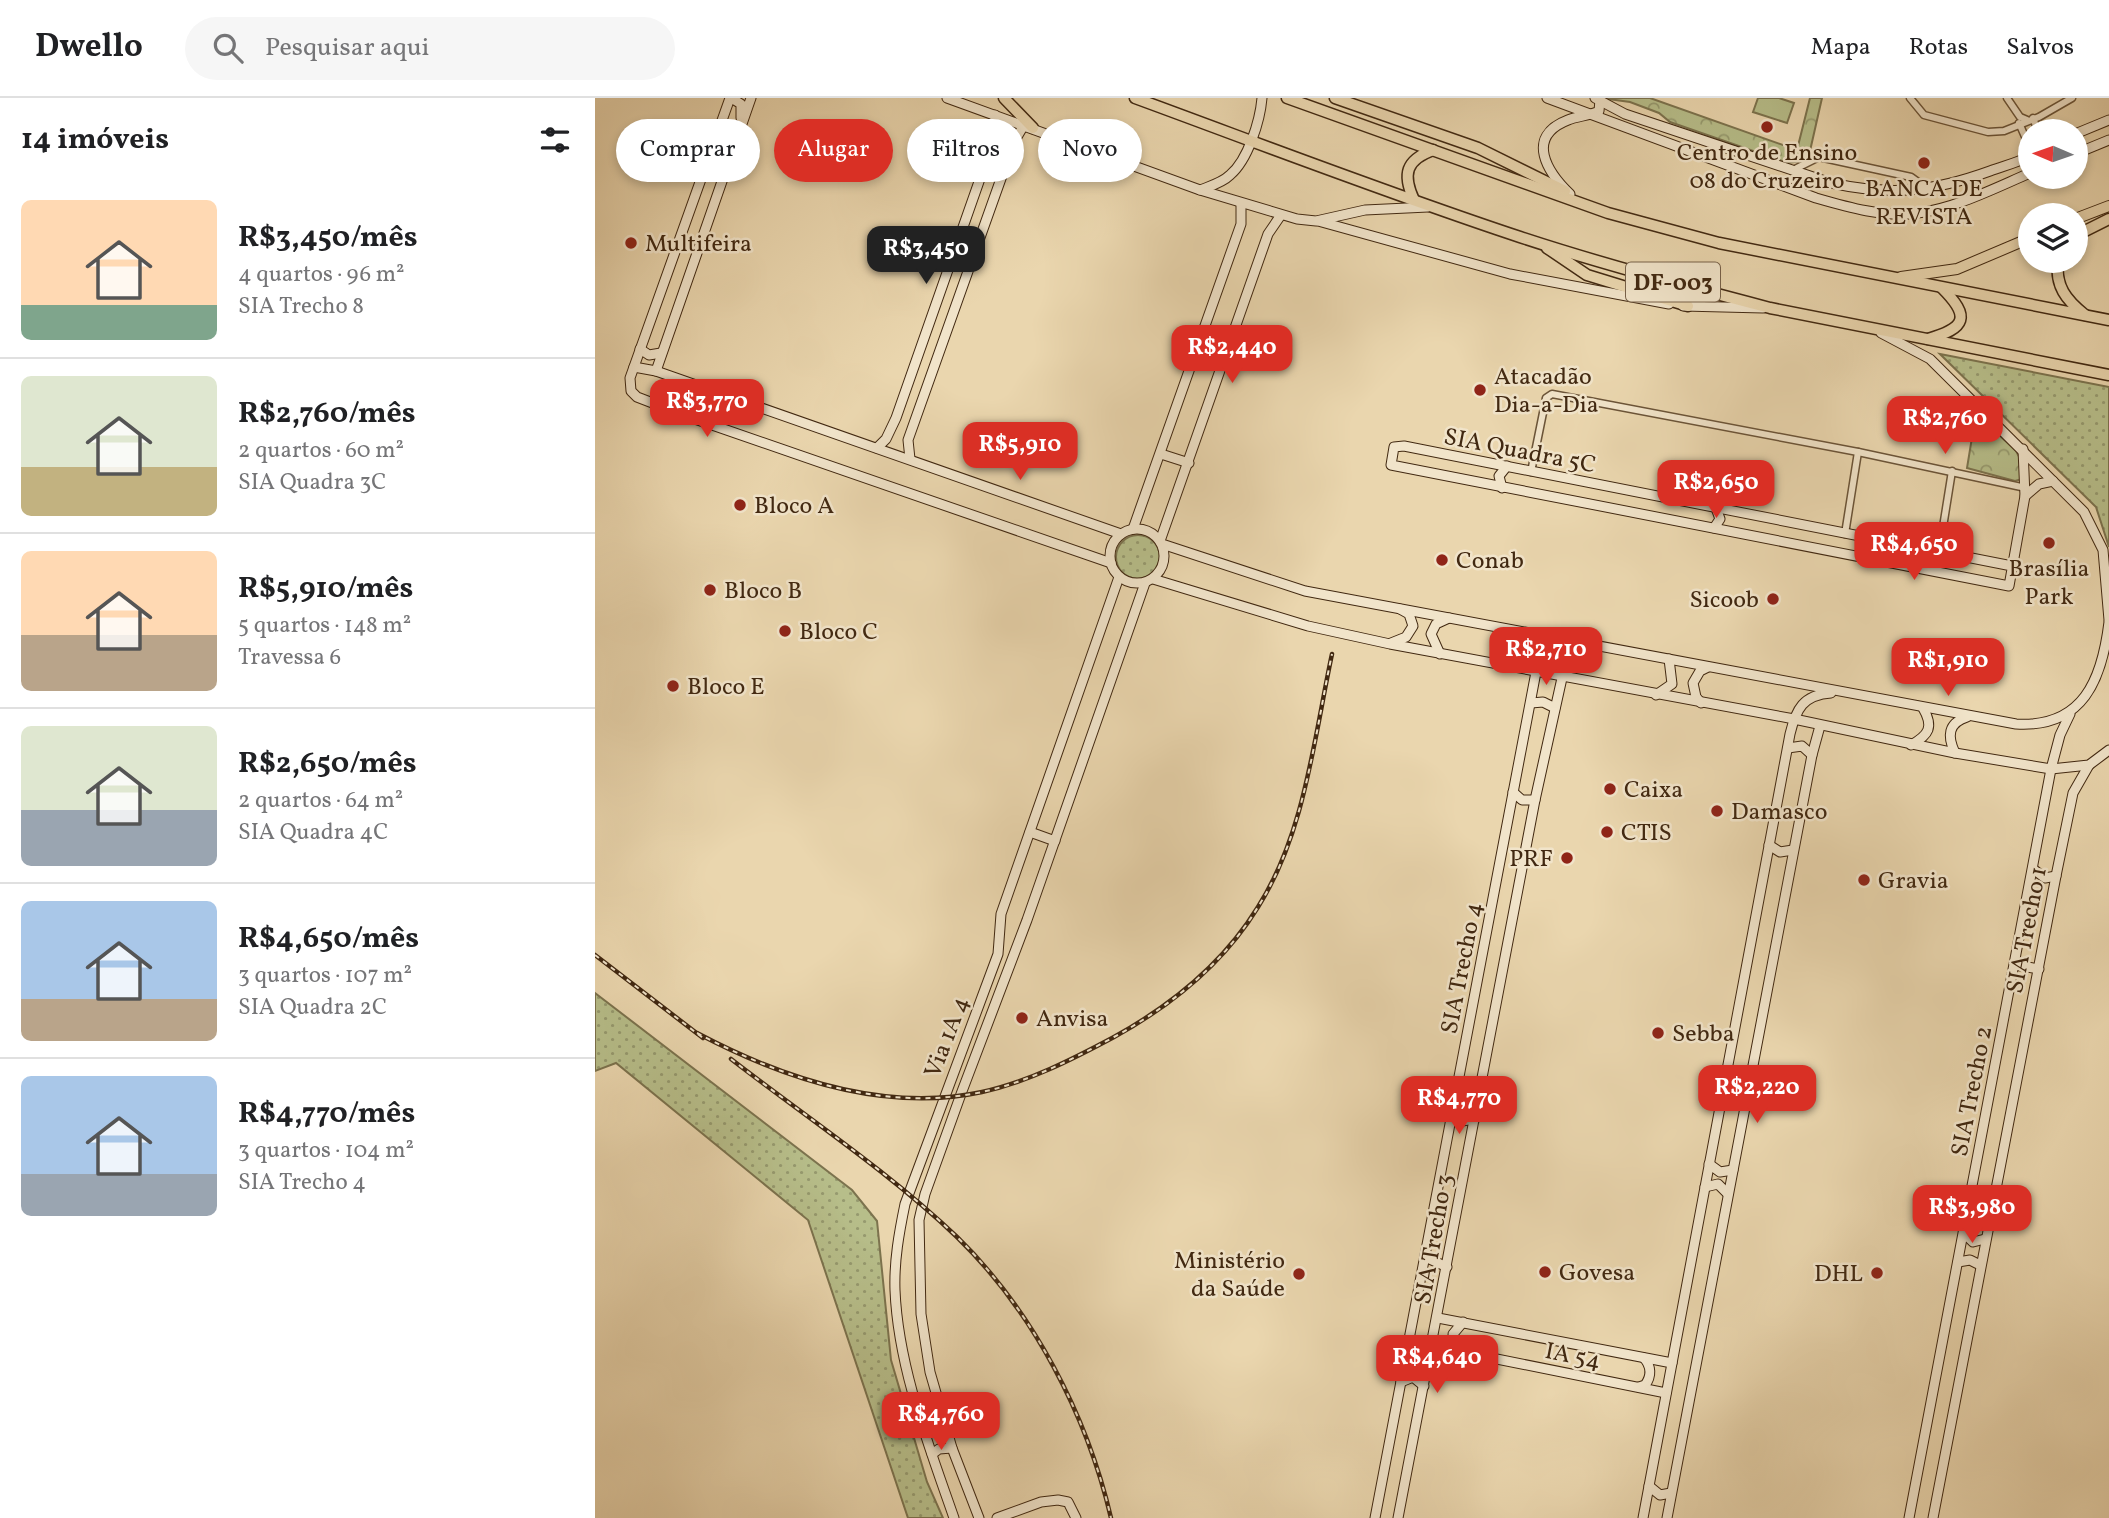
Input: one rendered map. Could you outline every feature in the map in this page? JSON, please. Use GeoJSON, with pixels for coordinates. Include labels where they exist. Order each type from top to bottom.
{"type":"FeatureCollection","features":[{"type":"Feature","properties":{"kind":"highway"},"geometry":{"type":"LineString","coordinates":[[1004,98],[1029,127]]}},
{"type":"Feature","properties":{"kind":"highway","name":"DF-003"},"geometry":{"type":"LineString","coordinates":[[1135,98],[1431,207],[1542,244],[1770,308],[2109,375]]}},
{"type":"Feature","properties":{"kind":"highway","name":"DF-003"},"geometry":{"type":"LineString","coordinates":[[1287,98],[1608,213],[1719,243],[2109,320]]}},
{"type":"Feature","properties":{"kind":"highway"},"geometry":{"type":"LineString","coordinates":[[1335,98],[1478,148],[1608,213]]}},
{"type":"Feature","properties":{"kind":"highway"},"geometry":{"type":"LineString","coordinates":[[1414,200],[1406,177],[1407,167],[1414,159],[1433,150]]}},
{"type":"Feature","properties":{"kind":"highway"},"geometry":{"type":"LineString","coordinates":[[2088,230],[2109,219]]}},
{"type":"Feature","properties":{"kind":"highway"},"geometry":{"type":"LineString","coordinates":[[1542,244],[1587,275],[1688,306]]}},
{"type":"Feature","properties":{"kind":"highway"},"geometry":{"type":"LineString","coordinates":[[2057,273],[2065,298],[2087,316]]}},
{"type":"Feature","properties":{"kind":"highway"},"geometry":{"type":"LineString","coordinates":[[1926,340],[1948,333],[1958,327],[1961,320],[1957,304],[1943,288]]}},
{"type":"Feature","properties":{"kind":"main road"},"geometry":{"type":"LineString","coordinates":[[722,119],[730,98],[741,104],[740,119]]}},
{"type":"Feature","properties":{"kind":"main road"},"geometry":{"type":"LineString","coordinates":[[744,119],[751,98]]}},
{"type":"Feature","properties":{"kind":"main road"},"geometry":{"type":"LineString","coordinates":[[947,98],[1241,203],[1542,282],[1688,306],[1770,308]]}},
{"type":"Feature","properties":{"kind":"main road"},"geometry":{"type":"LineString","coordinates":[[1200,190],[1232,174],[1250,140],[1262,98]]}},
{"type":"Feature","properties":{"kind":"main road"},"geometry":{"type":"LineString","coordinates":[[1547,98],[1816,198],[1850,207],[1915,214],[1976,195],[2018,178]]}},
{"type":"Feature","properties":{"kind":"main road"},"geometry":{"type":"LineString","coordinates":[[1570,194],[1551,176],[1546,165],[1544,145],[1555,127],[1567,120],[1599,111],[1597,99]]}},
{"type":"Feature","properties":{"kind":"main road"},"geometry":{"type":"LineString","coordinates":[[1597,99],[1625,114],[1862,190],[1929,190],[2018,160]]}},
{"type":"Feature","properties":{"kind":"main road"},"geometry":{"type":"LineString","coordinates":[[2088,129],[2109,120]]}},
{"type":"Feature","properties":{"kind":"main road"},"geometry":{"type":"LineString","coordinates":[[1647,137],[1649,126],[1658,123]]}},
{"type":"Feature","properties":{"kind":"main road"},"geometry":{"type":"LineString","coordinates":[[1024,132],[1029,127]]}},
{"type":"Feature","properties":{"kind":"main road"},"geometry":{"type":"LineString","coordinates":[[2088,149],[2109,140]]}},
{"type":"Feature","properties":{"kind":"main road"},"geometry":{"type":"LineString","coordinates":[[1990,190],[1985,179],[1994,169]]}},
{"type":"Feature","properties":{"kind":"main road"},"geometry":{"type":"LineString","coordinates":[[1968,179],[1976,195]]}},
{"type":"Feature","properties":{"kind":"main road"},"geometry":{"type":"LineString","coordinates":[[699,182],[634,367],[630,382],[631,391],[648,402],[1111,563]]}},
{"type":"Feature","properties":{"kind":"main road"},"geometry":{"type":"LineString","coordinates":[[702,182],[705,186],[719,188]]}},
{"type":"Feature","properties":{"kind":"main road"},"geometry":{"type":"LineString","coordinates":[[656,371],[721,182]]}},
{"type":"Feature","properties":{"kind":"main road"},"geometry":{"type":"LineString","coordinates":[[877,448],[886,439],[896,418],[979,182]]}},
{"type":"Feature","properties":{"kind":"main road"},"geometry":{"type":"LineString","coordinates":[[910,459],[908,440],[999,182]]}},
{"type":"Feature","properties":{"kind":"main road"},"geometry":{"type":"LineString","coordinates":[[1133,529],[1241,224],[1241,203]]}},
{"type":"Feature","properties":{"kind":"main road"},"geometry":{"type":"LineString","coordinates":[[2088,214],[2109,206]]}},
{"type":"Feature","properties":{"kind":"main road"},"geometry":{"type":"LineString","coordinates":[[1317,221],[1365,210],[1431,207]]}},
{"type":"Feature","properties":{"kind":"main road"},"geometry":{"type":"LineString","coordinates":[[1149,581],[1164,563],[1161,542],[1268,234],[1281,215]]}},
{"type":"Feature","properties":{"kind":"main road"},"geometry":{"type":"LineString","coordinates":[[1887,278],[1957,269],[2018,243]]}},
{"type":"Feature","properties":{"kind":"main road"},"geometry":{"type":"LineString","coordinates":[[950,264],[956,271],[968,268]]}},
{"type":"Feature","properties":{"kind":"main road"},"geometry":{"type":"LineString","coordinates":[[942,285],[946,281],[956,283],[960,292]]}},
{"type":"Feature","properties":{"kind":"main road","name":"SIA Trecho 2"},"geometry":{"type":"LineString","coordinates":[[1873,329],[1930,359],[2084,512],[2096,530],[2103,550],[2109,621],[2107,644],[2088,694],[2070,714],[2060,735],[2052,769],[1909,1518]]}},
{"type":"Feature","properties":{"kind":"main road"},"geometry":{"type":"LineString","coordinates":[[640,349],[649,355],[661,353]]}},
{"type":"Feature","properties":{"kind":"main road"},"geometry":{"type":"LineString","coordinates":[[634,367],[656,371],[1121,534]]}},
{"type":"Feature","properties":{"kind":"main road"},"geometry":{"type":"LineString","coordinates":[[896,418],[900,424],[913,425]]}},
{"type":"Feature","properties":{"kind":"main road","name":"SIA Quadra 5C"},"geometry":{"type":"LineString","coordinates":[[1484,485],[1391,465],[1394,447],[1489,463],[2012,566]]}},
{"type":"Feature","properties":{"kind":"main road"},"geometry":{"type":"LineString","coordinates":[[1489,463],[1489,475],[1484,485],[2009,586],[2026,492],[2023,449]]}},
{"type":"Feature","properties":{"kind":"main road"},"geometry":{"type":"LineString","coordinates":[[1161,454],[1189,463]]}},
{"type":"Feature","properties":{"kind":"main road"},"geometry":{"type":"LineString","coordinates":[[1502,488],[1499,476],[1507,467]]}},
{"type":"Feature","properties":{"kind":"main road"},"geometry":{"type":"LineString","coordinates":[[2026,492],[2039,484],[2053,481]]}},
{"type":"Feature","properties":{"kind":"main road"},"geometry":{"type":"LineString","coordinates":[[1714,528],[1720,519],[1716,508]]}},
{"type":"Feature","properties":{"kind":"main road"},"geometry":{"type":"LineString","coordinates":[[1734,533],[1731,522],[1738,513]]}},
{"type":"Feature","properties":{"kind":"main road"},"geometry":{"type":"LineString","coordinates":[[2070,714],[2032,725],[1969,717],[1305,591],[1161,542],[1148,531],[1133,529],[1121,534],[1112,547],[1111,563],[1119,577],[1127,582],[1149,581],[1308,626],[1390,644],[1794,719],[1911,745],[2052,769],[2089,765],[2107,754]]}},
{"type":"Feature","properties":{"kind":"main road"},"geometry":{"type":"LineString","coordinates":[[1906,566],[1912,559],[1911,546]]}},
{"type":"Feature","properties":{"kind":"main road","name":"Via 1A 4"},"geometry":{"type":"LineString","coordinates":[[954,1518],[926,1436],[903,1345],[895,1291],[898,1240],[905,1204],[998,954],[1001,914],[1119,577]]}},
{"type":"Feature","properties":{"kind":"main road","name":"Via 1A 4"},"geometry":{"type":"LineString","coordinates":[[979,1518],[952,1448],[925,1350],[921,1314],[919,1220],[925,1194],[1149,581]]}},
{"type":"Feature","properties":{"kind":"main road"},"geometry":{"type":"LineString","coordinates":[[1390,644],[1406,637],[1413,626],[1409,614],[1397,607]]}},
{"type":"Feature","properties":{"kind":"main road"},"geometry":{"type":"LineString","coordinates":[[1440,654],[1431,634],[1436,624],[1450,618]]}},
{"type":"Feature","properties":{"kind":"main road"},"geometry":{"type":"LineString","coordinates":[[1536,673],[1543,653],[1563,638]]}},
{"type":"Feature","properties":{"kind":"main road"},"geometry":{"type":"LineString","coordinates":[[1654,695],[1672,684],[1669,659]]}},
{"type":"Feature","properties":{"kind":"main road"},"geometry":{"type":"LineString","coordinates":[[1701,703],[1693,683],[1700,671],[1708,667]]}},
{"type":"Feature","properties":{"kind":"main road","name":"SIA Trecho 4"},"geometry":{"type":"LineString","coordinates":[[1375,1518],[1536,673]]}},
{"type":"Feature","properties":{"kind":"main road","name":"SIA Trecho 3"},"geometry":{"type":"LineString","coordinates":[[1398,1518],[1535,800],[1562,678]]}},
{"type":"Feature","properties":{"kind":"main road"},"geometry":{"type":"LineString","coordinates":[[1643,1518],[1794,719],[1803,702],[1810,696],[1847,692]]}},
{"type":"Feature","properties":{"kind":"main road"},"geometry":{"type":"LineString","coordinates":[[1531,703],[1543,702],[1555,708]]}},
{"type":"Feature","properties":{"kind":"main road"},"geometry":{"type":"LineString","coordinates":[[1911,745],[1923,739],[1930,730],[1929,719],[1923,708]]}},
{"type":"Feature","properties":{"kind":"main road"},"geometry":{"type":"LineString","coordinates":[[1955,752],[1950,740],[1950,730],[1955,722],[1969,717]]}},
{"type":"Feature","properties":{"kind":"main road"},"geometry":{"type":"LineString","coordinates":[[1668,1518],[1793,850],[1820,726]]}},
{"type":"Feature","properties":{"kind":"main road"},"geometry":{"type":"LineString","coordinates":[[1788,748],[1802,746],[1812,755]]}},
{"type":"Feature","properties":{"kind":"main road","name":"SIA Trecho 1"},"geometry":{"type":"LineString","coordinates":[[1933,1518],[2073,793],[2089,765]]}},
{"type":"Feature","properties":{"kind":"main road"},"geometry":{"type":"LineString","coordinates":[[1513,792],[1523,800],[1535,800]]}},
{"type":"Feature","properties":{"kind":"main road"},"geometry":{"type":"LineString","coordinates":[[1030,832],[1055,841]]}},
{"type":"Feature","properties":{"kind":"main road"},"geometry":{"type":"LineString","coordinates":[[1769,845],[1780,852],[1793,850]]}},
{"type":"Feature","properties":{"kind":"main road"},"geometry":{"type":"LineString","coordinates":[[2033,869],[2042,877],[2056,876]]}},
{"type":"Feature","properties":{"kind":"main road"},"geometry":{"type":"LineString","coordinates":[[2015,965],[2039,969]]}},
{"type":"Feature","properties":{"kind":"main road"},"geometry":{"type":"LineString","coordinates":[[1453,1114],[1462,1121],[1475,1119]]}},
{"type":"Feature","properties":{"kind":"main road"},"geometry":{"type":"LineString","coordinates":[[1449,1135],[1460,1133],[1470,1140]]}},
{"type":"Feature","properties":{"kind":"main road"},"geometry":{"type":"LineString","coordinates":[[1709,1164],[1720,1172],[1733,1170]]}},
{"type":"Feature","properties":{"kind":"main road"},"geometry":{"type":"LineString","coordinates":[[1705,1187],[1718,1184],[1728,1194]]}},
{"type":"Feature","properties":{"kind":"main road"},"geometry":{"type":"LineString","coordinates":[[1963,1233],[1973,1242],[1985,1239]]}},
{"type":"Feature","properties":{"kind":"main road"},"geometry":{"type":"LineString","coordinates":[[1425,1257],[1447,1267]]}},
{"type":"Feature","properties":{"kind":"main road"},"geometry":{"type":"LineString","coordinates":[[1958,1262],[1970,1260],[1980,1265]]}},
{"type":"Feature","properties":{"kind":"main road","name":"IA 54"},"geometry":{"type":"LineString","coordinates":[[1438,1318],[1672,1363]]}},
{"type":"Feature","properties":{"kind":"main road"},"geometry":{"type":"LineString","coordinates":[[1455,1352],[1453,1334],[1464,1322]]}},
{"type":"Feature","properties":{"kind":"main road","name":"IA 54"},"geometry":{"type":"LineString","coordinates":[[1432,1346],[1666,1393]]}},
{"type":"Feature","properties":{"kind":"main road"},"geometry":{"type":"LineString","coordinates":[[1639,1387],[1645,1385],[1649,1376],[1650,1368],[1643,1358]]}},
{"type":"Feature","properties":{"kind":"main road"},"geometry":{"type":"LineString","coordinates":[[1401,1382],[1413,1377],[1424,1386]]}},
{"type":"Feature","properties":{"kind":"main road"},"geometry":{"type":"LineString","coordinates":[[926,1436],[939,1437],[947,1430]]}},
{"type":"Feature","properties":{"kind":"main road"},"geometry":{"type":"LineString","coordinates":[[932,1454],[939,1449],[952,1448]]}},
{"type":"Feature","properties":{"kind":"main road"},"geometry":{"type":"LineString","coordinates":[[1649,1486],[1660,1495],[1671,1493]]}},
{"type":"Feature","properties":{"kind":"main road"},"geometry":{"type":"LineString","coordinates":[[997,1518],[1041,1502],[1058,1500],[1069,1502],[1076,1518]]}},
{"type":"Feature","properties":{"kind":"street"},"geometry":{"type":"LineString","coordinates":[[1910,98],[1924,115],[1987,132],[2004,131],[2018,123]]}},
{"type":"Feature","properties":{"kind":"street"},"geometry":{"type":"LineString","coordinates":[[2007,98],[2020,117],[2030,119],[2072,98]]}},
{"type":"Feature","properties":{"kind":"street"},"geometry":{"type":"LineString","coordinates":[[1793,170],[1819,157],[1911,177],[1929,190]]}},
{"type":"Feature","properties":{"kind":"street"},"geometry":{"type":"LineString","coordinates":[[1531,472],[1548,395],[1952,471],[2026,492]]}},
{"type":"Feature","properties":{"kind":"street"},"geometry":{"type":"LineString","coordinates":[[1845,534],[1858,452]]}},
{"type":"Feature","properties":{"kind":"street"},"geometry":{"type":"LineString","coordinates":[[1939,552],[1952,471]]}},
{"type":"Feature","properties":{"kind":"green space"},"geometry":{"type":"Polygon","coordinates":[[[1601,98],[1650,98],[1797,150],[1810,98],[1822,98],[1810,151],[1815,153],[1802,161],[1788,163],[1670,122],[1659,113],[1630,102],[1601,98]]]}},
{"type":"Feature","properties":{"kind":"green space"},"geometry":{"type":"Polygon","coordinates":[[[1758,98],[1779,98],[1794,103],[1787,123],[1753,112],[1758,98]]]}},
{"type":"Feature","properties":{"kind":"green space"},"geometry":{"type":"Polygon","coordinates":[[[1940,354],[2109,387],[2109,547],[2096,507],[1940,354]]]}},
{"type":"Feature","properties":{"kind":"green space"},"geometry":{"type":"Polygon","coordinates":[[[1976,413],[2016,451],[2024,466],[2022,479],[2015,481],[1967,468],[1976,413]]]}},
{"type":"Feature","properties":{"kind":"green space"},"geometry":{"type":"Polygon","coordinates":[[[1138,535],[1147,536],[1154,541],[1159,548],[1159,566],[1154,573],[1147,578],[1138,579],[1129,578],[1122,573],[1117,566],[1116,557],[1117,548],[1122,541],[1129,536],[1138,535]]]}},
{"type":"Feature","properties":{"kind":"green space"},"geometry":{"type":"Polygon","coordinates":[[[595,993],[852,1190],[877,1221],[891,1360],[927,1482],[943,1518],[908,1518],[808,1220],[616,1063],[595,1071],[595,993]]]}},
{"type":"Feature","properties":{"kind":"railway"},"geometry":{"type":"LineString","coordinates":[[697,1033],[799,1077],[871,1094],[908,1098],[945,1097],[999,1088],[1050,1069],[1135,1025],[1176,997],[1212,965],[1244,928],[1274,878],[1287,848],[1306,784],[1332,654]]}},
{"type":"Feature","properties":{"kind":"railway"},"geometry":{"type":"LineString","coordinates":[[595,955],[703,1038]]}},
{"type":"Feature","properties":{"kind":"railway"},"geometry":{"type":"LineString","coordinates":[[731,1059],[903,1190],[957,1237],[984,1266],[1033,1331],[1072,1403],[1101,1479],[1111,1518]]}},
{"type":"Feature","properties":{"kind":"place","name":"Centro de Ensino 08 do Cruzeiro"},"geometry":{"type":"Point","coordinates":[1767,127]}},
{"type":"Feature","properties":{"kind":"place","name":"BANCA DE REVISTA"},"geometry":{"type":"Point","coordinates":[1924,163]}},
{"type":"Feature","properties":{"kind":"place","name":"Multifeira"},"geometry":{"type":"Point","coordinates":[631,243]}},
{"type":"Feature","properties":{"kind":"place","name":"Atacadão Dia-a-Dia"},"geometry":{"type":"Point","coordinates":[1480,390]}},
{"type":"Feature","properties":{"kind":"place","name":"Bloco A"},"geometry":{"type":"Point","coordinates":[740,505]}},
{"type":"Feature","properties":{"kind":"place","name":"Brasília Park"},"geometry":{"type":"Point","coordinates":[2049,543]}},
{"type":"Feature","properties":{"kind":"place","name":"Conab"},"geometry":{"type":"Point","coordinates":[1442,560]}},
{"type":"Feature","properties":{"kind":"place","name":"Bloco B"},"geometry":{"type":"Point","coordinates":[710,590]}},
{"type":"Feature","properties":{"kind":"place","name":"Sicoob"},"geometry":{"type":"Point","coordinates":[1773,599]}},
{"type":"Feature","properties":{"kind":"place","name":"Bloco C"},"geometry":{"type":"Point","coordinates":[785,631]}},
{"type":"Feature","properties":{"kind":"place","name":"Bloco E"},"geometry":{"type":"Point","coordinates":[673,686]}},
{"type":"Feature","properties":{"kind":"place","name":"Caixa"},"geometry":{"type":"Point","coordinates":[1610,789]}},
{"type":"Feature","properties":{"kind":"place","name":"Damasco"},"geometry":{"type":"Point","coordinates":[1717,811]}},
{"type":"Feature","properties":{"kind":"place","name":"CTIS"},"geometry":{"type":"Point","coordinates":[1607,832]}},
{"type":"Feature","properties":{"kind":"place","name":"PRF"},"geometry":{"type":"Point","coordinates":[1567,858]}},
{"type":"Feature","properties":{"kind":"place","name":"Gravia"},"geometry":{"type":"Point","coordinates":[1864,880]}},
{"type":"Feature","properties":{"kind":"place","name":"Anvisa"},"geometry":{"type":"Point","coordinates":[1022,1018]}},
{"type":"Feature","properties":{"kind":"place","name":"Sebba"},"geometry":{"type":"Point","coordinates":[1658,1033]}},
{"type":"Feature","properties":{"kind":"place","name":"Govesa"},"geometry":{"type":"Point","coordinates":[1545,1272]}},
{"type":"Feature","properties":{"kind":"place","name":"DHL"},"geometry":{"type":"Point","coordinates":[1877,1273]}},
{"type":"Feature","properties":{"kind":"place","name":"Ministério da Saúde"},"geometry":{"type":"Point","coordinates":[1299,1274]}}]}
